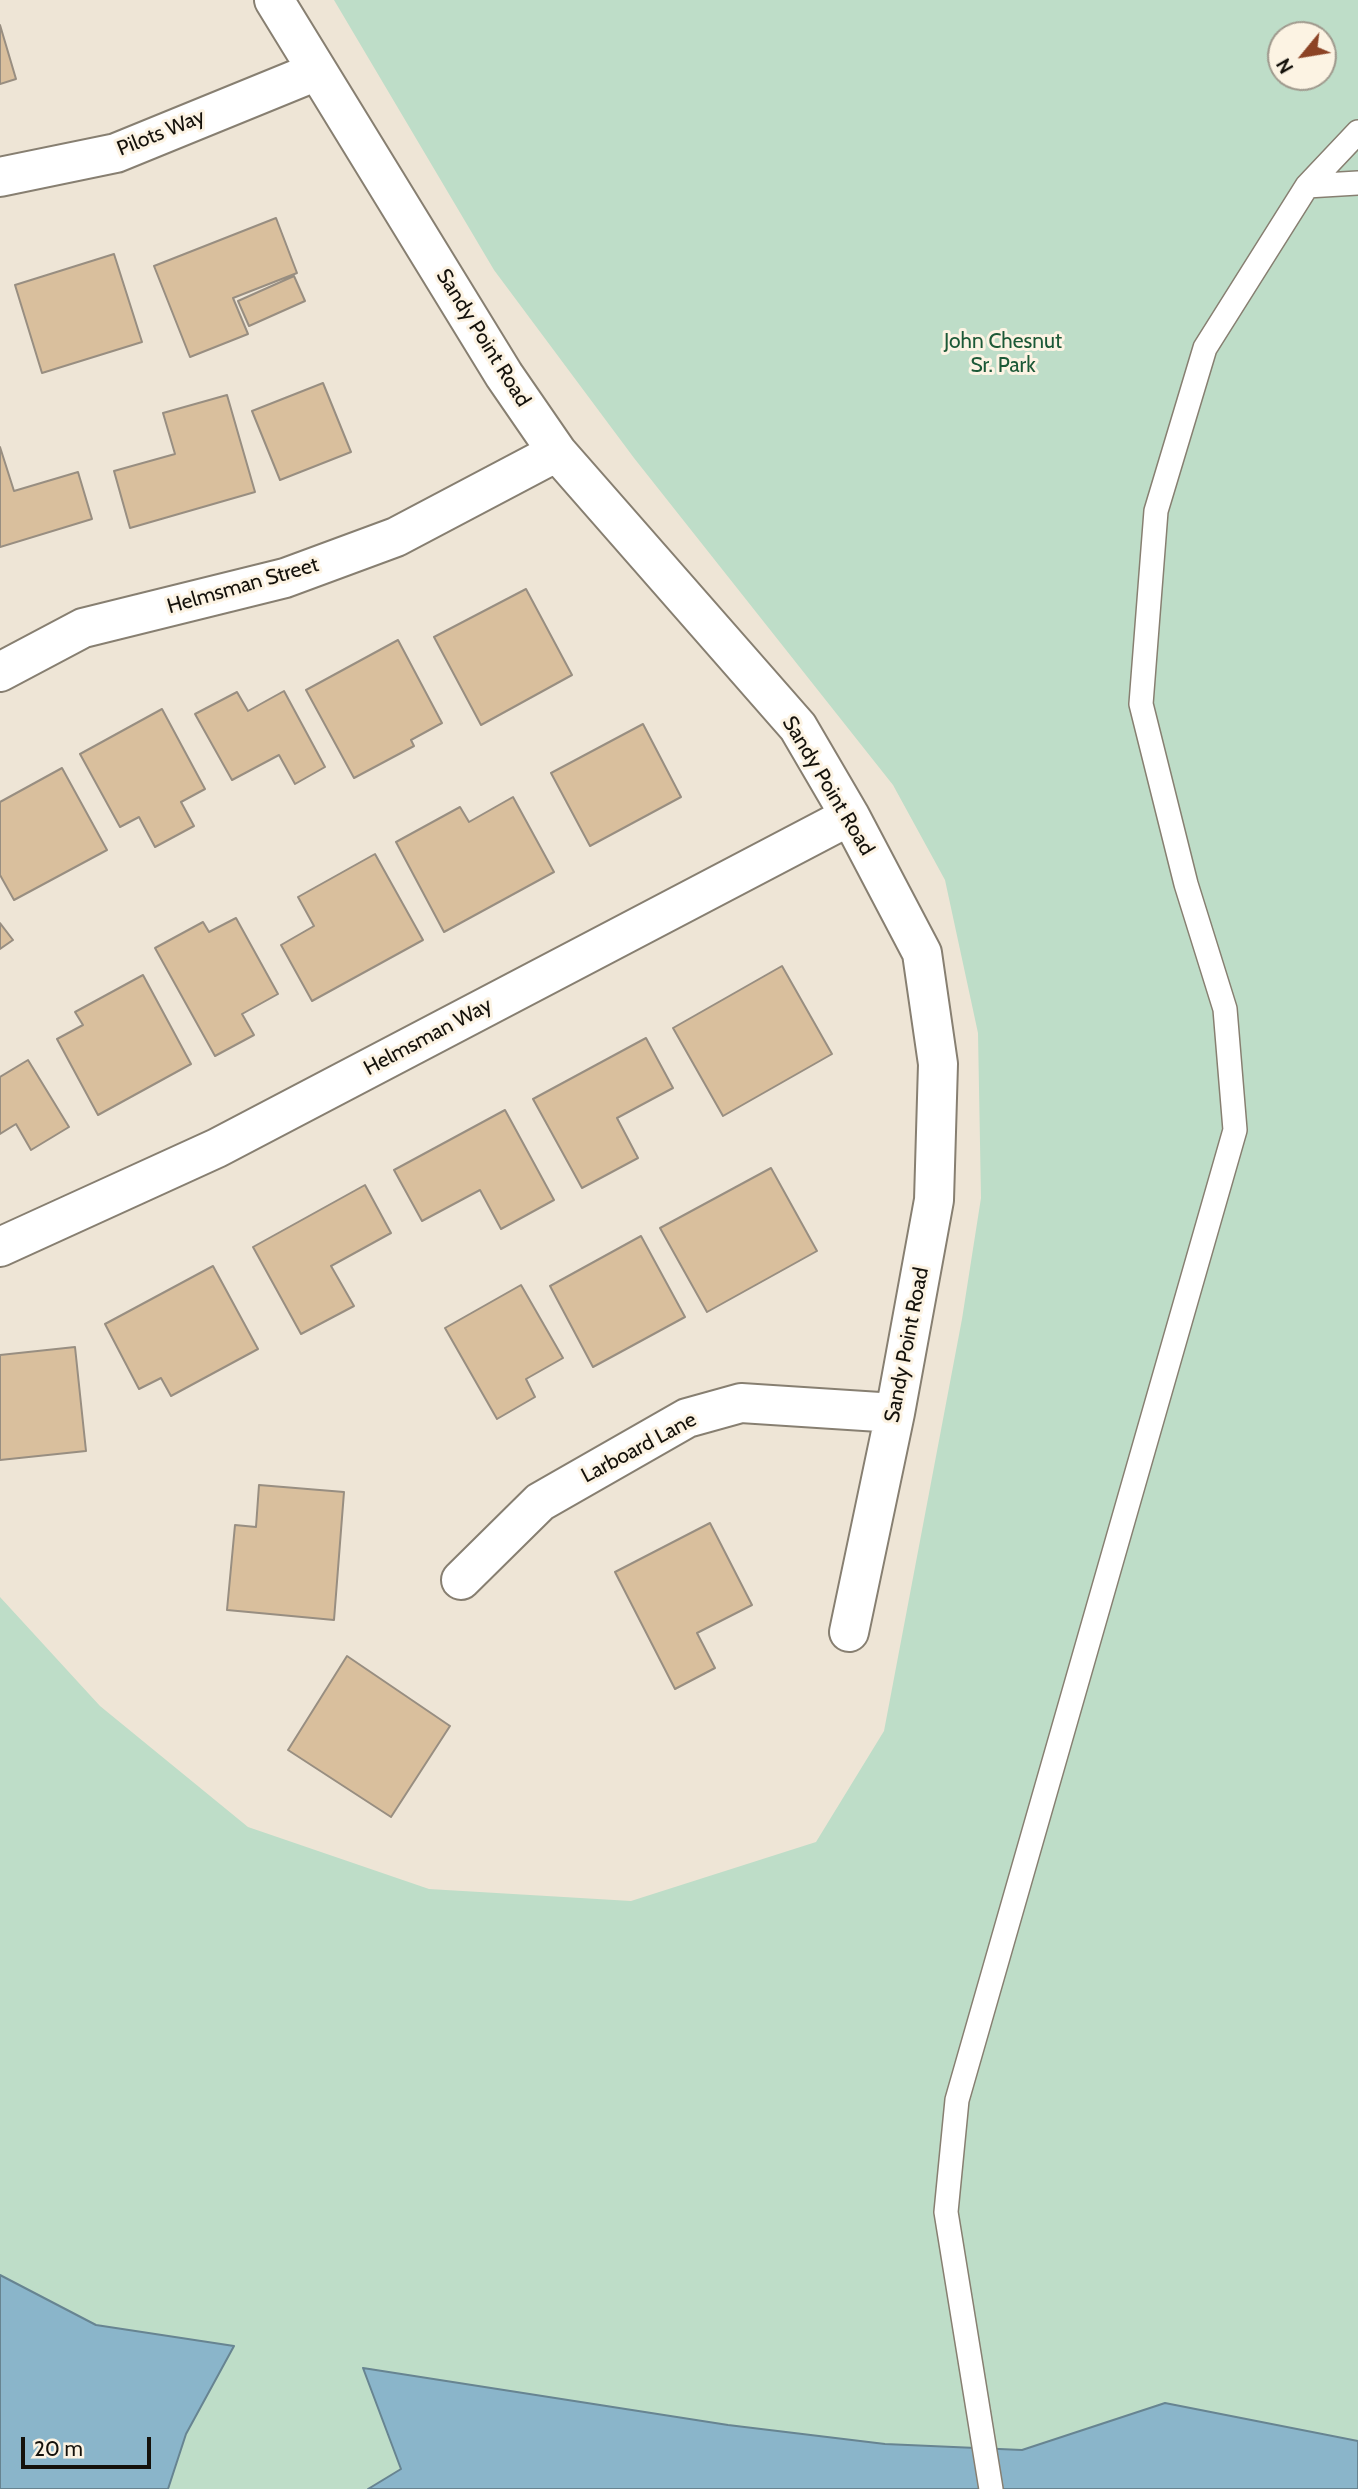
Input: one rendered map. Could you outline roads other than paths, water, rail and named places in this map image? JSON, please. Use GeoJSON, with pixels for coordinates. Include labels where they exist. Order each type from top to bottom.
{"type":"FeatureCollection","features":[{"type":"Feature","properties":{"kind":"street","name":"Sandy Point Road"},"geometry":{"type":"LineString","coordinates":[[274,0],[505,375],[557,452],[798,727],[850,816],[922,953],[938,1064],[934,1200],[895,1413],[849,1632]]}},
{"type":"Feature","properties":{"kind":"street","name":"Pilots Way"},"geometry":{"type":"LineString","coordinates":[[0,177],[116,153],[317,71]]}},
{"type":"Feature","properties":{"kind":"street","name":"Helmsman Street"},"geometry":{"type":"LineString","coordinates":[[0,671],[83,628],[285,578],[396,537],[557,452]]}},
{"type":"Feature","properties":{"kind":"street","name":"Helmsman Way"},"geometry":{"type":"LineString","coordinates":[[0,1247],[217,1148],[850,816]]}},
{"type":"Feature","properties":{"kind":"street","name":"Larboard Lane"},"geometry":{"type":"LineString","coordinates":[[461,1580],[540,1502],[687,1418],[741,1403],[895,1413]]}},
{"type":"Feature","properties":{"kind":"lane"},"geometry":{"type":"LineString","coordinates":[[990,2489],[946,2212],[957,2100],[1235,1130],[1225,1009],[1186,884],[1141,704],[1156,511],[1205,348],[1307,186],[1358,132]]}},
{"type":"Feature","properties":{"kind":"lane"},"geometry":{"type":"LineString","coordinates":[[1307,186],[1358,183]]}},
{"type":"Feature","properties":{"kind":"water"},"geometry":{"type":"Polygon","coordinates":[[[0,2275],[96,2325],[234,2346],[186,2434],[168,2489],[0,2489],[0,2275]]]}},
{"type":"Feature","properties":{"kind":"water"},"geometry":{"type":"Polygon","coordinates":[[[363,2368],[728,2425],[885,2444],[1022,2450],[1165,2403],[1358,2441],[1358,2489],[368,2489],[401,2469],[363,2368]]]}},
{"type":"Feature","properties":{"kind":"park label","name":"John Chesnut Sr. Park"},"geometry":{"type":"Point","coordinates":[1003,354]}}]}
